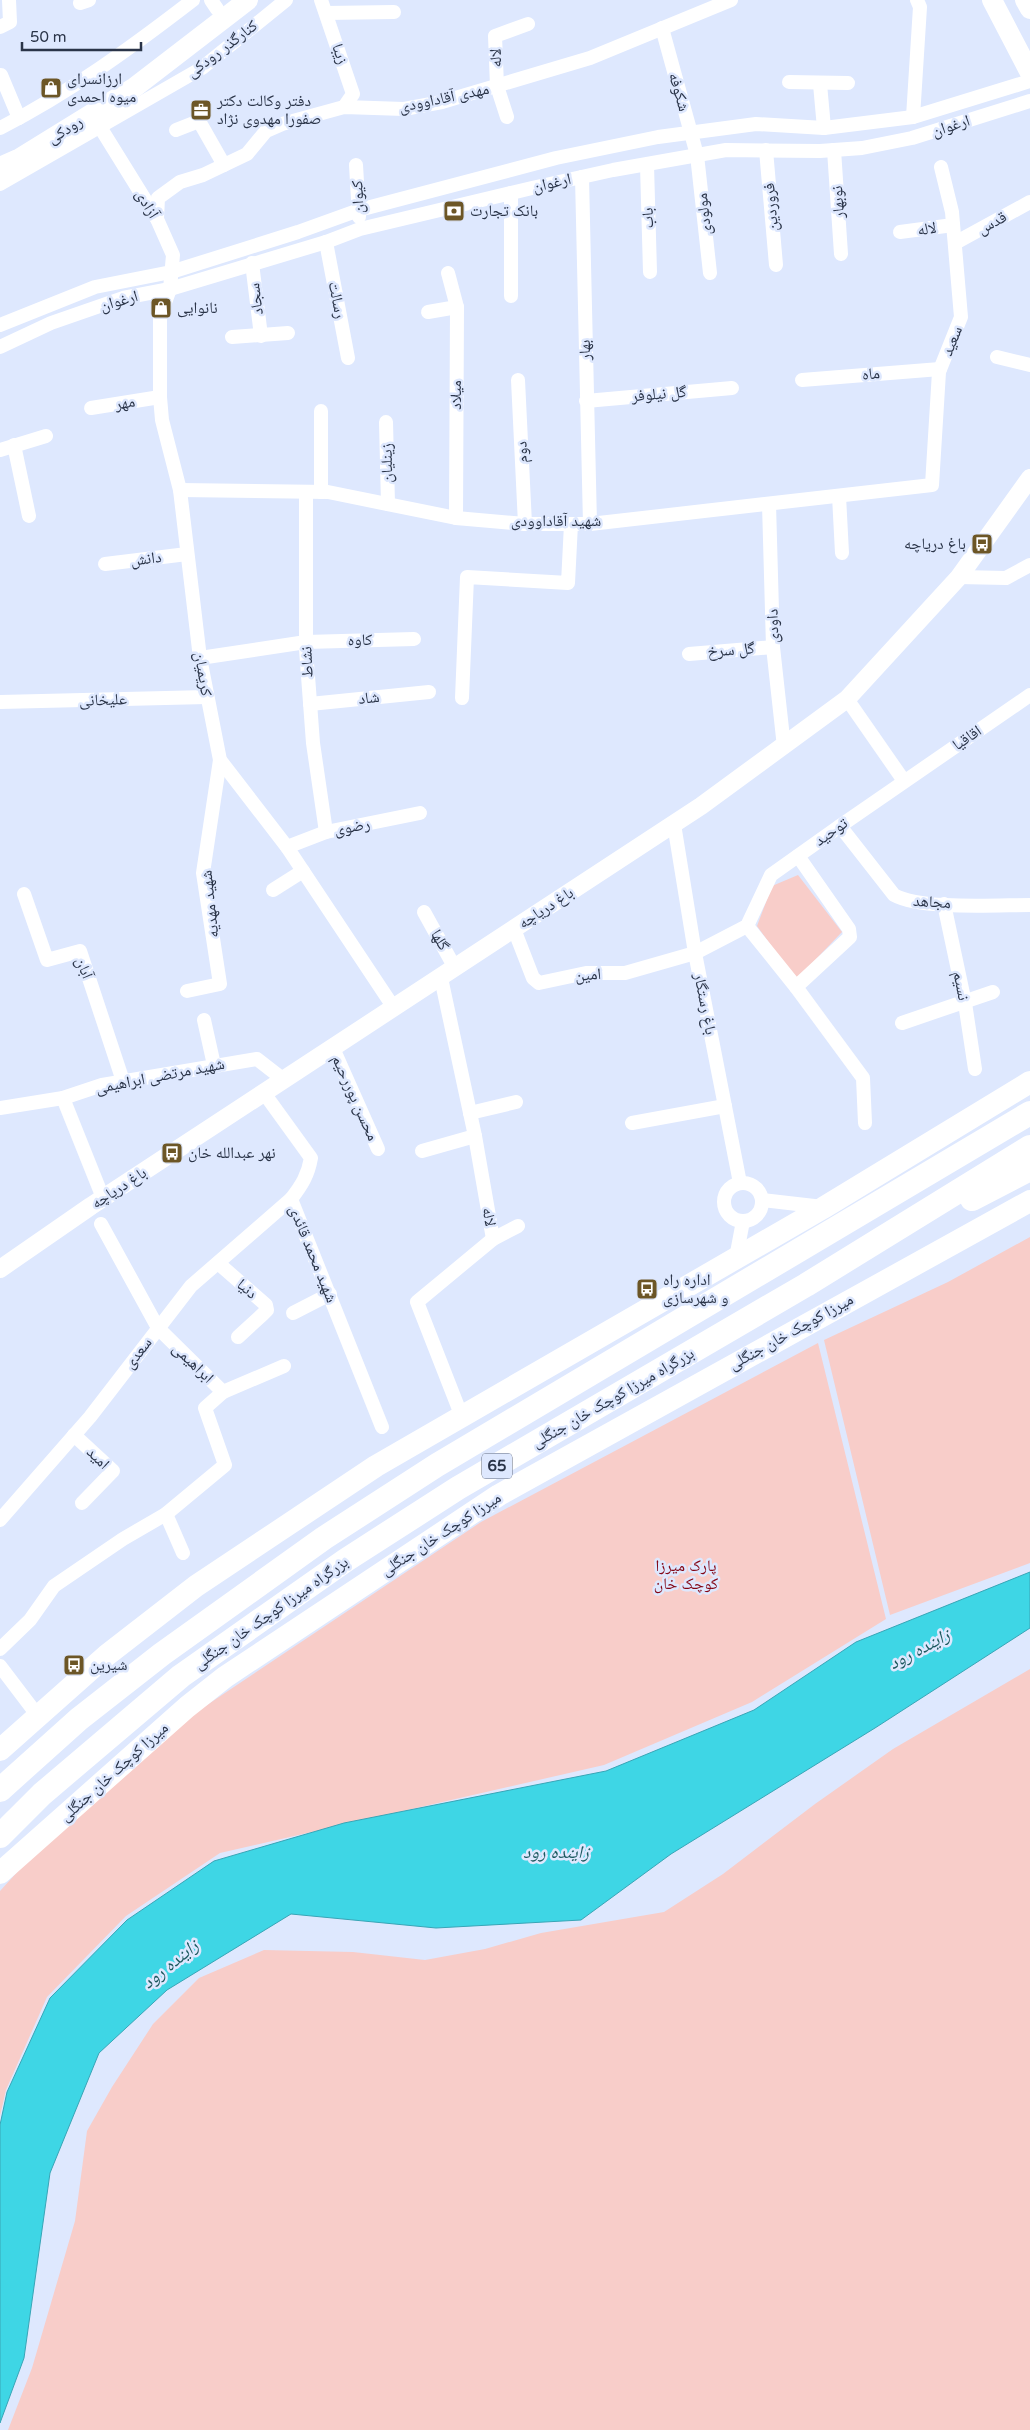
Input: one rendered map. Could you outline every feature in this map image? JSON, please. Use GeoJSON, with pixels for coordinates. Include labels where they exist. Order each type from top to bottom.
{"type":"FeatureCollection","features":[{"type":"Feature","properties":{"kind":"highway","name":"بزرگراه میرزا کوچک خان جنگلی"},"geometry":{"type":"LineString","coordinates":[[0,1790],[79,1719],[162,1654],[324,1538],[436,1465],[1030,1113]]}},
{"type":"Feature","properties":{"kind":"highway","name":"بزرگراه میرزا کوچک خان جنگلی"},"geometry":{"type":"LineString","coordinates":[[0,1836],[42,1794],[181,1676],[346,1560],[458,1488],[806,1285],[1030,1147]]}},
{"type":"Feature","properties":{"kind":"highway"},"geometry":{"type":"LineString","coordinates":[[806,1285],[1030,1169]]}},
{"type":"Feature","properties":{"kind":"main road","name":"رودکی"},"geometry":{"type":"LineString","coordinates":[[0,168],[20,158],[135,86],[248,0]]}},
{"type":"Feature","properties":{"kind":"main road"},"geometry":{"type":"LineString","coordinates":[[992,0],[1030,73]]}},
{"type":"Feature","properties":{"kind":"main road"},"geometry":{"type":"LineString","coordinates":[[1026,0],[1030,9]]}},
{"type":"Feature","properties":{"kind":"main road","name":"رودکی"},"geometry":{"type":"LineString","coordinates":[[0,154],[24,143],[123,80],[218,3]]}},
{"type":"Feature","properties":{"kind":"main road"},"geometry":{"type":"LineString","coordinates":[[0,1750],[107,1655],[196,1586],[376,1466],[823,1208],[1030,1082]]}},
{"type":"Feature","properties":{"kind":"main road","name":"میرزا کوچک خان جنگلی"},"geometry":{"type":"LineString","coordinates":[[0,1873],[186,1707],[239,1667],[499,1495],[1030,1201]]}},
{"type":"Feature","properties":{"kind":"street"},"geometry":{"type":"LineString","coordinates":[[0,27],[10,22],[9,0]]}},
{"type":"Feature","properties":{"kind":"street"},"geometry":{"type":"LineString","coordinates":[[0,128],[135,45],[193,0]]}},
{"type":"Feature","properties":{"kind":"street","name":"کنارگذر رودکی"},"geometry":{"type":"LineString","coordinates":[[0,184],[202,68],[286,0]]}},
{"type":"Feature","properties":{"kind":"street","name":"مهدی آقاداوودی"},"geometry":{"type":"LineString","coordinates":[[157,219],[158,198],[180,182],[203,175],[247,154],[266,131],[344,107],[404,108],[442,102],[590,58],[662,28],[709,4],[731,0]]}},
{"type":"Feature","properties":{"kind":"street"},"geometry":{"type":"LineString","coordinates":[[913,117],[920,7],[918,0]]}},
{"type":"Feature","properties":{"kind":"street"},"geometry":{"type":"LineString","coordinates":[[324,6],[394,12]]}},
{"type":"Feature","properties":{"kind":"street","name":"زیبا"},"geometry":{"type":"LineString","coordinates":[[324,6],[353,94],[344,107]]}},
{"type":"Feature","properties":{"kind":"street","name":"لاله"},"geometry":{"type":"LineString","coordinates":[[497,86],[495,36],[528,24]]}},
{"type":"Feature","properties":{"kind":"street","name":"شکوفه"},"geometry":{"type":"LineString","coordinates":[[662,28],[697,155]]}},
{"type":"Feature","properties":{"kind":"street"},"geometry":{"type":"LineString","coordinates":[[1,75],[19,118]]}},
{"type":"Feature","properties":{"kind":"street","name":"ارغوان"},"geometry":{"type":"LineString","coordinates":[[0,325],[95,287],[171,272],[298,232],[359,210],[556,158],[658,137],[756,124],[824,128],[913,117],[1030,81]]}},
{"type":"Feature","properties":{"kind":"street"},"geometry":{"type":"LineString","coordinates":[[789,82],[848,83]]}},
{"type":"Feature","properties":{"kind":"street"},"geometry":{"type":"LineString","coordinates":[[820,84],[824,128]]}},
{"type":"Feature","properties":{"kind":"street"},"geometry":{"type":"LineString","coordinates":[[497,86],[508,117]]}},
{"type":"Feature","properties":{"kind":"street","name":"ارغوان"},"geometry":{"type":"LineString","coordinates":[[0,347],[51,323],[123,298],[170,289],[326,242],[360,229],[582,176],[726,150],[834,150],[862,148],[912,138],[1030,100]]}},
{"type":"Feature","properties":{"kind":"street"},"geometry":{"type":"LineString","coordinates":[[176,130],[199,121],[224,165]]}},
{"type":"Feature","properties":{"kind":"street","name":"آزادی"},"geometry":{"type":"LineString","coordinates":[[100,127],[157,219],[173,255],[170,289]]}},
{"type":"Feature","properties":{"kind":"street","name":"فروردین"},"geometry":{"type":"LineString","coordinates":[[766,150],[776,265]]}},
{"type":"Feature","properties":{"kind":"street","name":"نوبهار"},"geometry":{"type":"LineString","coordinates":[[834,150],[842,254]]}},
{"type":"Feature","properties":{"kind":"street","name":"مولودی"},"geometry":{"type":"LineString","coordinates":[[697,155],[710,273]]}},
{"type":"Feature","properties":{"kind":"street","name":"کیوان"},"geometry":{"type":"LineString","coordinates":[[356,165],[360,229]]}},
{"type":"Feature","properties":{"kind":"street","name":"باب"},"geometry":{"type":"LineString","coordinates":[[647,165],[650,272]]}},
{"type":"Feature","properties":{"kind":"street","name":"سعید"},"geometry":{"type":"LineString","coordinates":[[932,485],[940,368],[961,317],[953,225],[941,167]]}},
{"type":"Feature","properties":{"kind":"street","name":"بهار"},"geometry":{"type":"LineString","coordinates":[[582,176],[590,524]]}},
{"type":"Feature","properties":{"kind":"street"},"geometry":{"type":"LineString","coordinates":[[510,194],[511,296]]}},
{"type":"Feature","properties":{"kind":"street","name":"قدس"},"geometry":{"type":"LineString","coordinates":[[955,243],[1030,202]]}},
{"type":"Feature","properties":{"kind":"street","name":"لاله"},"geometry":{"type":"LineString","coordinates":[[900,232],[953,225]]}},
{"type":"Feature","properties":{"kind":"street"},"geometry":{"type":"LineString","coordinates":[[298,232],[301,249]]}},
{"type":"Feature","properties":{"kind":"street","name":"رسالت"},"geometry":{"type":"LineString","coordinates":[[326,242],[348,358]]}},
{"type":"Feature","properties":{"kind":"street","name":"سجاد"},"geometry":{"type":"LineString","coordinates":[[252,263],[260,336]]}},
{"type":"Feature","properties":{"kind":"street","name":"میلاد"},"geometry":{"type":"LineString","coordinates":[[448,273],[457,307],[456,518]]}},
{"type":"Feature","properties":{"kind":"street","name":"کریمیان"},"geometry":{"type":"LineString","coordinates":[[170,289],[160,316],[160,397],[162,420],[180,490],[200,658],[220,760],[287,847],[394,1008]]}},
{"type":"Feature","properties":{"kind":"street"},"geometry":{"type":"LineString","coordinates":[[428,312],[457,307]]}},
{"type":"Feature","properties":{"kind":"street"},"geometry":{"type":"LineString","coordinates":[[232,338],[288,333]]}},
{"type":"Feature","properties":{"kind":"street"},"geometry":{"type":"LineString","coordinates":[[997,357],[1030,365]]}},
{"type":"Feature","properties":{"kind":"street","name":"ماه"},"geometry":{"type":"LineString","coordinates":[[802,380],[940,368]]}},
{"type":"Feature","properties":{"kind":"street","name":"دوم"},"geometry":{"type":"LineString","coordinates":[[518,380],[525,524]]}},
{"type":"Feature","properties":{"kind":"street","name":"گل نیلوفر"},"geometry":{"type":"LineString","coordinates":[[586,401],[732,388]]}},
{"type":"Feature","properties":{"kind":"street","name":"مهر"},"geometry":{"type":"LineString","coordinates":[[91,408],[160,397]]}},
{"type":"Feature","properties":{"kind":"street"},"geometry":{"type":"LineString","coordinates":[[321,411],[321,492]]}},
{"type":"Feature","properties":{"kind":"street","name":"زینلیان"},"geometry":{"type":"LineString","coordinates":[[386,422],[388,504]]}},
{"type":"Feature","properties":{"kind":"street"},"geometry":{"type":"LineString","coordinates":[[0,450],[46,436]]}},
{"type":"Feature","properties":{"kind":"street"},"geometry":{"type":"LineString","coordinates":[[14,445],[29,516]]}},
{"type":"Feature","properties":{"kind":"street","name":"باغ دریاچه"},"geometry":{"type":"LineString","coordinates":[[0,1269],[103,1198],[674,824],[784,747],[847,699],[959,577],[1030,478]]}},
{"type":"Feature","properties":{"kind":"street","name":"شهید آقاداوودی"},"geometry":{"type":"LineString","coordinates":[[180,490],[321,492],[456,518],[525,524],[590,524],[932,485]]}},
{"type":"Feature","properties":{"kind":"street","name":"نشاط"},"geometry":{"type":"LineString","coordinates":[[306,492],[306,642],[313,743],[326,832]]}},
{"type":"Feature","properties":{"kind":"street"},"geometry":{"type":"LineString","coordinates":[[840,496],[842,553]]}},
{"type":"Feature","properties":{"kind":"street","name":"داودی"},"geometry":{"type":"LineString","coordinates":[[769,504],[773,647],[784,747]]}},
{"type":"Feature","properties":{"kind":"street"},"geometry":{"type":"LineString","coordinates":[[462,698],[467,577],[568,583],[570,524]]}},
{"type":"Feature","properties":{"kind":"street","name":"دانش"},"geometry":{"type":"LineString","coordinates":[[106,564],[187,554]]}},
{"type":"Feature","properties":{"kind":"street"},"geometry":{"type":"LineString","coordinates":[[959,577],[1006,578],[1030,565]]}},
{"type":"Feature","properties":{"kind":"street","name":"کاوه"},"geometry":{"type":"LineString","coordinates":[[200,658],[306,642],[414,640]]}},
{"type":"Feature","properties":{"kind":"street","name":"گل سرخ"},"geometry":{"type":"LineString","coordinates":[[689,654],[773,647]]}},
{"type":"Feature","properties":{"kind":"street","name":"شاد"},"geometry":{"type":"LineString","coordinates":[[310,704],[429,692]]}},
{"type":"Feature","properties":{"kind":"street","name":"اقاقیا"},"geometry":{"type":"LineString","coordinates":[[904,781],[1030,695]]}},
{"type":"Feature","properties":{"kind":"street","name":"علیخانی"},"geometry":{"type":"LineString","coordinates":[[0,702],[207,697]]}},
{"type":"Feature","properties":{"kind":"street"},"geometry":{"type":"LineString","coordinates":[[847,699],[904,781]]}},
{"type":"Feature","properties":{"kind":"street","name":"شهید مهدیه"},"geometry":{"type":"LineString","coordinates":[[186,991],[220,984],[203,873],[220,760]]}},
{"type":"Feature","properties":{"kind":"street","name":"توحید"},"geometry":{"type":"LineString","coordinates":[[747,926],[771,875],[904,781]]}},
{"type":"Feature","properties":{"kind":"street","name":"رضوی"},"geometry":{"type":"LineString","coordinates":[[287,847],[326,832],[420,813]]}},
{"type":"Feature","properties":{"kind":"street","name":"باغ رستگار"},"geometry":{"type":"LineString","coordinates":[[674,824],[695,953],[740,1183]]}},
{"type":"Feature","properties":{"kind":"street","name":"مجاهد"},"geometry":{"type":"LineString","coordinates":[[840,826],[894,895],[904,900],[944,904],[1030,905]]}},
{"type":"Feature","properties":{"kind":"street"},"geometry":{"type":"LineString","coordinates":[[796,987],[850,937],[850,932],[798,856]]}},
{"type":"Feature","properties":{"kind":"street"},"geometry":{"type":"LineString","coordinates":[[273,890],[303,871]]}},
{"type":"Feature","properties":{"kind":"street","name":"آبان"},"geometry":{"type":"LineString","coordinates":[[24,894],[47,960],[80,951],[123,1081]]}},
{"type":"Feature","properties":{"kind":"street","name":"نسیم"},"geometry":{"type":"LineString","coordinates":[[944,904],[965,1003],[975,1069]]}},
{"type":"Feature","properties":{"kind":"street","name":"گلها"},"geometry":{"type":"LineString","coordinates":[[424,912],[448,973]]}},
{"type":"Feature","properties":{"kind":"street"},"geometry":{"type":"LineString","coordinates":[[695,953],[747,926],[796,987],[863,1078],[865,1123]]}},
{"type":"Feature","properties":{"kind":"street","name":"امین"},"geometry":{"type":"LineString","coordinates":[[514,929],[533,978],[539,983],[586,973],[625,973],[695,953]]}},
{"type":"Feature","properties":{"kind":"street","name":"لاله"},"geometry":{"type":"LineString","coordinates":[[448,973],[470,1114],[493,1239],[417,1302],[462,1416]]}},
{"type":"Feature","properties":{"kind":"street"},"geometry":{"type":"LineString","coordinates":[[902,1023],[993,992]]}},
{"type":"Feature","properties":{"kind":"street"},"geometry":{"type":"LineString","coordinates":[[204,1020],[214,1065]]}},
{"type":"Feature","properties":{"kind":"street","name":"محسن پوررحیم"},"geometry":{"type":"LineString","coordinates":[[332,1048],[378,1149]]}},
{"type":"Feature","properties":{"kind":"street","name":"شهید مرتضی ابراهیمی"},"geometry":{"type":"LineString","coordinates":[[0,1108],[64,1098],[102,1085],[257,1059],[284,1080]]}},
{"type":"Feature","properties":{"kind":"street","name":"شهید محمد قائدی"},"geometry":{"type":"LineString","coordinates":[[264,1093],[311,1158],[303,1185],[291,1199],[382,1427]]}},
{"type":"Feature","properties":{"kind":"street"},"geometry":{"type":"LineString","coordinates":[[64,1098],[103,1198]]}},
{"type":"Feature","properties":{"kind":"street"},"geometry":{"type":"LineString","coordinates":[[470,1114],[516,1102]]}},
{"type":"Feature","properties":{"kind":"street"},"geometry":{"type":"LineString","coordinates":[[632,1123],[724,1106]]}},
{"type":"Feature","properties":{"kind":"street"},"geometry":{"type":"LineString","coordinates":[[422,1151],[475,1136]]}},
{"type":"Feature","properties":{"kind":"street"},"geometry":{"type":"LineString","coordinates":[[740,1183],[752,1185],[760,1194],[762,1200],[759,1212],[749,1220],[743,1221],[737,1220],[727,1213],[724,1200],[729,1189],[740,1183]]}},
{"type":"Feature","properties":{"kind":"street","name":"سعدی"},"geometry":{"type":"LineString","coordinates":[[0,1520],[74,1435],[191,1286],[291,1199]]}},
{"type":"Feature","properties":{"kind":"street"},"geometry":{"type":"LineString","coordinates":[[762,1200],[823,1208]]}},
{"type":"Feature","properties":{"kind":"street"},"geometry":{"type":"LineString","coordinates":[[736,1258],[743,1221]]}},
{"type":"Feature","properties":{"kind":"street","name":"ابراهیمی"},"geometry":{"type":"LineString","coordinates":[[101,1224],[158,1328],[223,1392],[284,1366]]}},
{"type":"Feature","properties":{"kind":"street"},"geometry":{"type":"LineString","coordinates":[[493,1239],[518,1226]]}},
{"type":"Feature","properties":{"kind":"street","name":"دنیا"},"geometry":{"type":"LineString","coordinates":[[218,1263],[266,1305],[267,1310],[238,1337]]}},
{"type":"Feature","properties":{"kind":"street"},"geometry":{"type":"LineString","coordinates":[[293,1313],[330,1294]]}},
{"type":"Feature","properties":{"kind":"street"},"geometry":{"type":"LineString","coordinates":[[0,1649],[30,1620],[54,1586],[123,1538],[166,1514],[225,1465],[205,1408],[223,1392]]}},
{"type":"Feature","properties":{"kind":"street","name":"امید"},"geometry":{"type":"LineString","coordinates":[[74,1435],[113,1471],[82,1503]]}},
{"type":"Feature","properties":{"kind":"street"},"geometry":{"type":"LineString","coordinates":[[166,1514],[182,1552]]}},
{"type":"Feature","properties":{"kind":"street"},"geometry":{"type":"LineString","coordinates":[[0,1666],[38,1716]]}},
{"type":"Feature","properties":{"kind":"green space"},"geometry":{"type":"Polygon","coordinates":[[[798,875],[842,932],[796,980],[757,926],[772,886],[798,875]]]}},
{"type":"Feature","properties":{"kind":"green space"},"geometry":{"type":"Polygon","coordinates":[[[1030,1237],[1030,1563],[890,1615],[824,1340],[948,1282],[1030,1237]]]}},
{"type":"Feature","properties":{"kind":"green space","name":"پارک میرزا کوچک خان"},"geometry":{"type":"Polygon","coordinates":[[[818,1343],[886,1619],[752,1702],[604,1765],[220,1853],[126,1916],[47,1997],[6,2090],[0,2116],[0,1891],[30,1858],[192,1715],[481,1522],[818,1343]]]}},
{"type":"Feature","properties":{"kind":"green space"},"geometry":{"type":"Polygon","coordinates":[[[1030,1669],[1030,2430],[8,2430],[32,2368],[75,2221],[87,2131],[112,2087],[153,2024],[199,1978],[264,1950],[353,1952],[425,1960],[485,1949],[541,1933],[664,1912],[723,1874],[815,1804],[893,1749],[1030,1669]]]}},
{"type":"Feature","properties":{"kind":"water","name":"زاینده رود"},"geometry":{"type":"Polygon","coordinates":[[[1030,1572],[1030,1628],[875,1728],[671,1854],[581,1920],[436,1928],[291,1914],[167,1990],[99,2053],[50,2173],[24,2358],[0,2423],[0,2125],[7,2092],[50,1998],[127,1920],[214,1861],[344,1823],[606,1771],[754,1710],[856,1642],[1030,1572]]]}},
{"type":"Feature","properties":{"kind":"place","name":"ارزانسرای میوه احمدی"},"geometry":{"type":"Point","coordinates":[51,88]}},
{"type":"Feature","properties":{"kind":"place","name":"دفتر وکالت دکتر صفورا مهدوی نژاد"},"geometry":{"type":"Point","coordinates":[201,110]}},
{"type":"Feature","properties":{"kind":"place","name":"بانک تجارت"},"geometry":{"type":"Point","coordinates":[454,211]}},
{"type":"Feature","properties":{"kind":"place","name":"نانوایی"},"geometry":{"type":"Point","coordinates":[161,308]}},
{"type":"Feature","properties":{"kind":"place","name":"باغ دریاچه"},"geometry":{"type":"Point","coordinates":[982,544]}},
{"type":"Feature","properties":{"kind":"place","name":"نهر عبدالله خان"},"geometry":{"type":"Point","coordinates":[172,1153]}},
{"type":"Feature","properties":{"kind":"place","name":"اداره راه و شهرسازی"},"geometry":{"type":"Point","coordinates":[647,1289]}},
{"type":"Feature","properties":{"kind":"place","name":"شیرین"},"geometry":{"type":"Point","coordinates":[74,1665]}}]}
